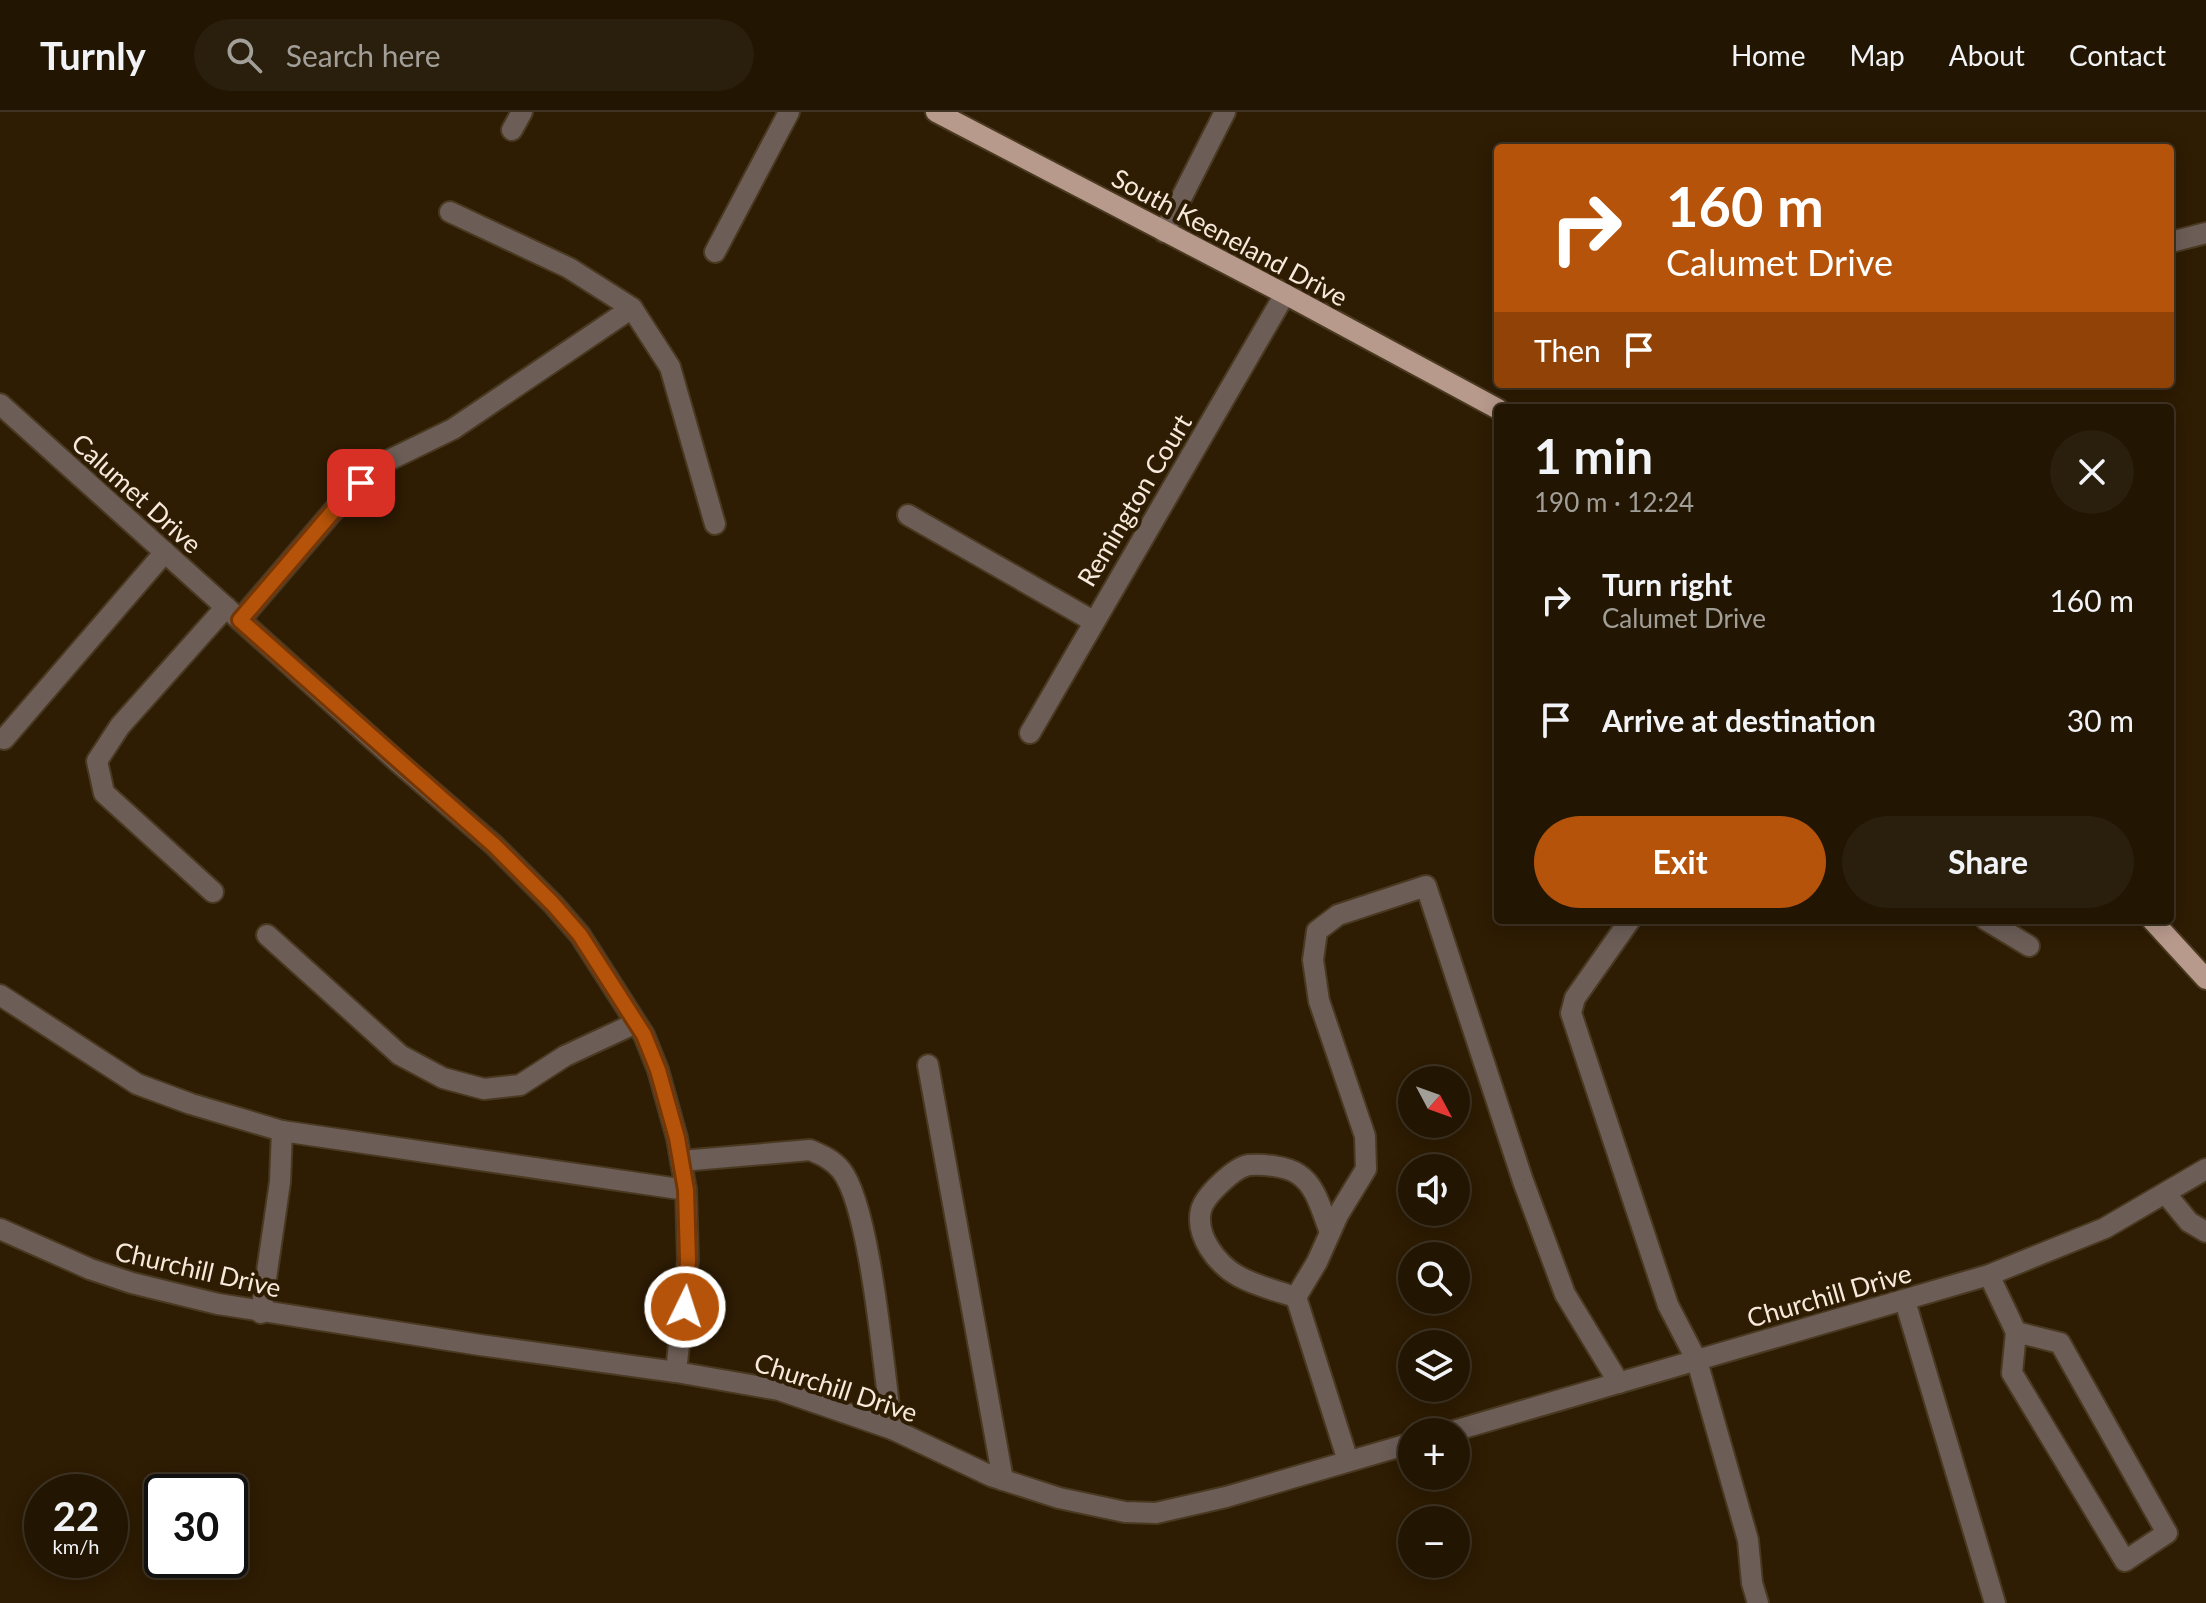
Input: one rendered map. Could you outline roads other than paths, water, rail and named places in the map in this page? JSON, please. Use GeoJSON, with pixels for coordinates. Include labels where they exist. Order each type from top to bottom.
{"type":"FeatureCollection","features":[{"type":"Feature","properties":{"kind":"main road","name":"South Keeneland Drive"},"geometry":{"type":"LineString","coordinates":[[936,112],[1494,407]]}},
{"type":"Feature","properties":{"kind":"main road"},"geometry":{"type":"LineString","coordinates":[[2156,924],[2206,979]]}},
{"type":"Feature","properties":{"kind":"street"},"geometry":{"type":"LineString","coordinates":[[715,252],[789,112]]}},
{"type":"Feature","properties":{"kind":"street"},"geometry":{"type":"LineString","coordinates":[[1164,232],[1225,112]]}},
{"type":"Feature","properties":{"kind":"street"},"geometry":{"type":"LineString","coordinates":[[450,212],[569,268],[632,308],[670,367],[715,524]]}},
{"type":"Feature","properties":{"kind":"street"},"geometry":{"type":"LineString","coordinates":[[2174,241],[2206,233]]}},
{"type":"Feature","properties":{"kind":"street","name":"Remington Court"},"geometry":{"type":"LineString","coordinates":[[1030,733],[1285,294]]}},
{"type":"Feature","properties":{"kind":"street"},"geometry":{"type":"LineString","coordinates":[[213,892],[104,793],[97,761],[120,726],[381,464],[453,429],[632,308]]}},
{"type":"Feature","properties":{"kind":"street","name":"Calumet Drive"},"geometry":{"type":"LineString","coordinates":[[0,404],[494,845],[580,935],[644,1035],[658,1070],[681,1161],[686,1190],[688,1260],[676,1372]]}},
{"type":"Feature","properties":{"kind":"street"},"geometry":{"type":"LineString","coordinates":[[908,515],[1093,621]]}},
{"type":"Feature","properties":{"kind":"street"},"geometry":{"type":"LineString","coordinates":[[4,739],[165,552]]}},
{"type":"Feature","properties":{"kind":"street"},"geometry":{"type":"LineString","coordinates":[[1348,1461],[1296,1297],[1366,1169],[1365,1136],[1319,1001],[1313,960],[1317,931],[1338,915],[1426,886],[1523,1181],[1565,1294],[1619,1383]]}},
{"type":"Feature","properties":{"kind":"street"},"geometry":{"type":"LineString","coordinates":[[1627,924],[1575,998],[1571,1013],[1668,1305],[1697,1361],[1748,1540],[1752,1583],[1758,1603]]}},
{"type":"Feature","properties":{"kind":"street"},"geometry":{"type":"LineString","coordinates":[[1993,924],[2029,946]]}},
{"type":"Feature","properties":{"kind":"street"},"geometry":{"type":"LineString","coordinates":[[267,935],[400,1055],[443,1078],[484,1089],[520,1085],[565,1056],[636,1023]]}},
{"type":"Feature","properties":{"kind":"street"},"geometry":{"type":"LineString","coordinates":[[0,995],[137,1084],[282,1131],[686,1190]]}},
{"type":"Feature","properties":{"kind":"street"},"geometry":{"type":"LineString","coordinates":[[928,1065],[1003,1480]]}},
{"type":"Feature","properties":{"kind":"street"},"geometry":{"type":"LineString","coordinates":[[261,1313],[280,1182],[282,1131]]}},
{"type":"Feature","properties":{"kind":"street"},"geometry":{"type":"LineString","coordinates":[[681,1161],[810,1150],[826,1157],[841,1171],[852,1190],[866,1243],[892,1429]]}},
{"type":"Feature","properties":{"kind":"street"},"geometry":{"type":"LineString","coordinates":[[1296,1297],[1236,1276],[1214,1256],[1202,1233],[1201,1209],[1217,1186],[1246,1165],[1273,1166],[1299,1174],[1317,1196],[1330,1232]]}},
{"type":"Feature","properties":{"kind":"street","name":"Churchill Drive"},"geometry":{"type":"LineString","coordinates":[[1470,1426],[1989,1275],[2083,1238],[2206,1169]]}},
{"type":"Feature","properties":{"kind":"street"},"geometry":{"type":"LineString","coordinates":[[2166,1194],[2189,1222],[2206,1232]]}},
{"type":"Feature","properties":{"kind":"street","name":"Churchill Drive"},"geometry":{"type":"LineString","coordinates":[[0,1229],[90,1269],[132,1283],[261,1313],[676,1372],[779,1390],[892,1429],[1003,1480],[1092,1506],[1125,1512],[1156,1513],[1226,1497],[1398,1447]]}},
{"type":"Feature","properties":{"kind":"street"},"geometry":{"type":"LineString","coordinates":[[1989,1275],[2016,1332],[2012,1373],[2125,1561],[2167,1533],[2060,1343],[2016,1332]]}},
{"type":"Feature","properties":{"kind":"street"},"geometry":{"type":"LineString","coordinates":[[1905,1301],[1995,1603]]}}]}
